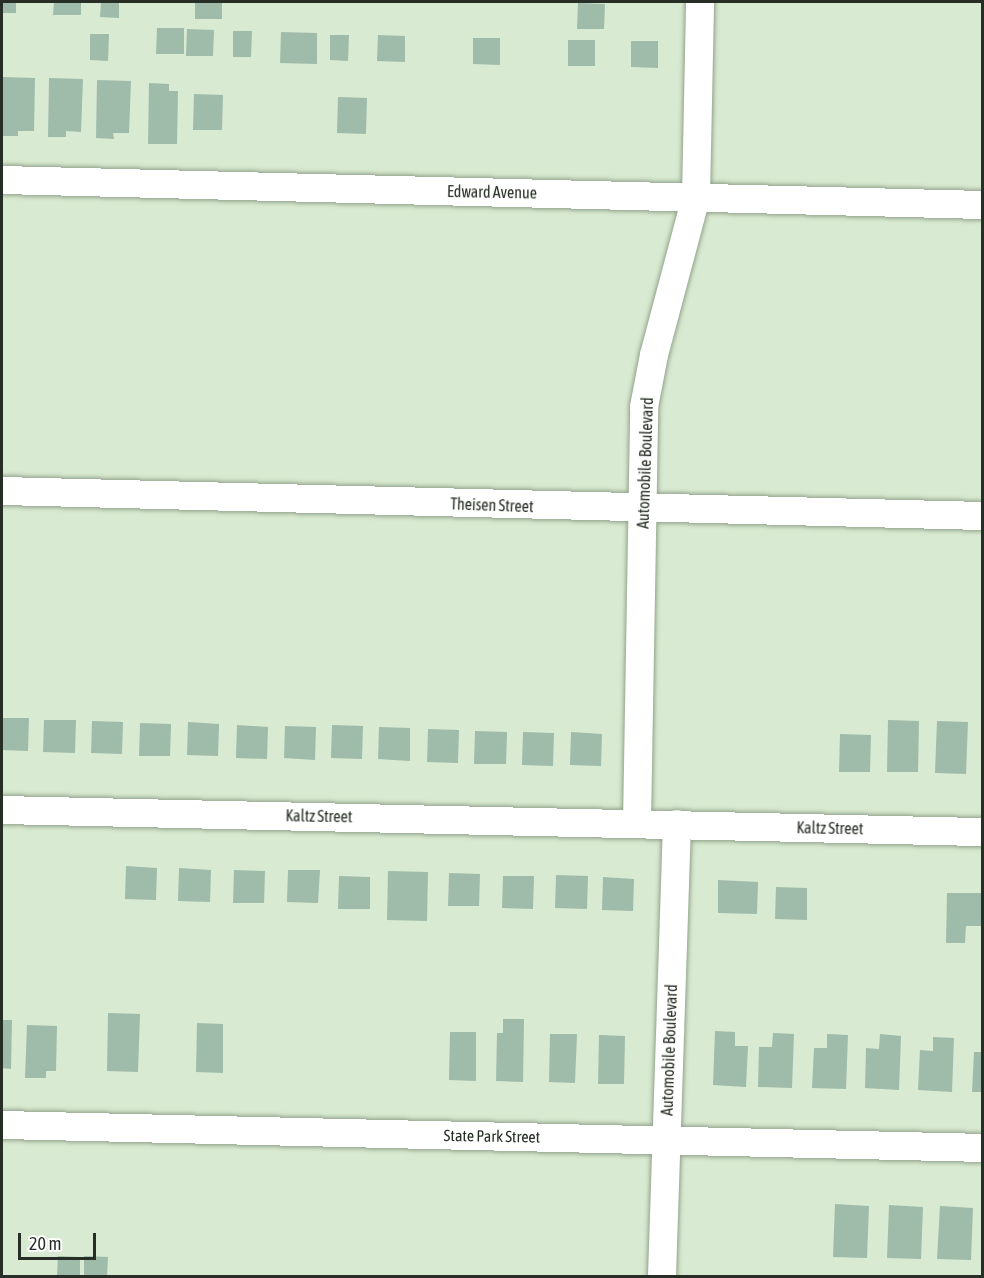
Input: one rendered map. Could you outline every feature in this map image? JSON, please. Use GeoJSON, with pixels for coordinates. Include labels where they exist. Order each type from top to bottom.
{"type":"FeatureCollection","features":[{"type":"Feature","properties":{"kind":"street","name":"Automobile Boulevard"},"geometry":{"type":"LineString","coordinates":[[637,823],[645,407],[654,355],[696,197],[700,2]]}},
{"type":"Feature","properties":{"kind":"street","name":"Edward Avenue"},"geometry":{"type":"LineString","coordinates":[[2,180],[982,205]]}},
{"type":"Feature","properties":{"kind":"street","name":"Theisen Street"},"geometry":{"type":"LineString","coordinates":[[2,491],[982,516]]}},
{"type":"Feature","properties":{"kind":"street","name":"Kaltz Street"},"geometry":{"type":"LineString","coordinates":[[2,810],[982,832]]}},
{"type":"Feature","properties":{"kind":"street","name":"Automobile Boulevard"},"geometry":{"type":"LineString","coordinates":[[662,1276],[677,824]]}},
{"type":"Feature","properties":{"kind":"street","name":"State Park Street"},"geometry":{"type":"LineString","coordinates":[[2,1125],[982,1148]]}},
{"type":"Feature","properties":{"kind":"building"},"geometry":{"type":"Polygon","coordinates":[[[2,2],[16,2],[16,13],[2,13],[2,2]]]}},
{"type":"Feature","properties":{"kind":"building"},"geometry":{"type":"Polygon","coordinates":[[[54,2],[81,2],[81,15],[53,15],[54,2]]]}},
{"type":"Feature","properties":{"kind":"building"},"geometry":{"type":"Polygon","coordinates":[[[101,2],[119,2],[119,18],[100,17],[101,2]]]}},
{"type":"Feature","properties":{"kind":"building"},"geometry":{"type":"Polygon","coordinates":[[[195,2],[222,2],[222,19],[195,19],[195,2]]]}},
{"type":"Feature","properties":{"kind":"building"},"geometry":{"type":"Polygon","coordinates":[[[578,3],[605,4],[604,29],[577,29],[578,3]]]}},
{"type":"Feature","properties":{"kind":"building"},"geometry":{"type":"Polygon","coordinates":[[[157,28],[184,28],[184,54],[156,54],[157,28]]]}},
{"type":"Feature","properties":{"kind":"building"},"geometry":{"type":"Polygon","coordinates":[[[187,29],[214,30],[213,56],[186,56],[187,29]]]}},
{"type":"Feature","properties":{"kind":"building"},"geometry":{"type":"Polygon","coordinates":[[[233,31],[252,31],[251,57],[233,57],[233,31]]]}},
{"type":"Feature","properties":{"kind":"building"},"geometry":{"type":"Polygon","coordinates":[[[281,32],[317,33],[317,64],[280,63],[281,32]]]}},
{"type":"Feature","properties":{"kind":"building"},"geometry":{"type":"Polygon","coordinates":[[[90,34],[109,34],[108,61],[90,60],[90,34]]]}},
{"type":"Feature","properties":{"kind":"building"},"geometry":{"type":"Polygon","coordinates":[[[330,35],[349,35],[348,61],[330,60],[330,35]]]}},
{"type":"Feature","properties":{"kind":"building"},"geometry":{"type":"Polygon","coordinates":[[[378,35],[405,36],[405,62],[377,61],[378,35]]]}},
{"type":"Feature","properties":{"kind":"building"},"geometry":{"type":"Polygon","coordinates":[[[473,38],[500,38],[500,65],[473,64],[473,38]]]}},
{"type":"Feature","properties":{"kind":"building"},"geometry":{"type":"Polygon","coordinates":[[[568,40],[595,40],[595,66],[568,66],[568,40]]]}},
{"type":"Feature","properties":{"kind":"building"},"geometry":{"type":"Polygon","coordinates":[[[631,41],[658,41],[658,68],[631,67],[631,41]]]}},
{"type":"Feature","properties":{"kind":"building"},"geometry":{"type":"Polygon","coordinates":[[[2,77],[35,78],[34,131],[18,131],[18,136],[2,136],[2,77]]]}},
{"type":"Feature","properties":{"kind":"building"},"geometry":{"type":"Polygon","coordinates":[[[49,78],[83,79],[81,132],[66,131],[66,137],[48,137],[49,78]]]}},
{"type":"Feature","properties":{"kind":"building"},"geometry":{"type":"Polygon","coordinates":[[[97,80],[131,81],[129,133],[113,133],[114,139],[96,138],[97,80]]]}},
{"type":"Feature","properties":{"kind":"building"},"geometry":{"type":"Polygon","coordinates":[[[149,83],[169,84],[169,91],[178,91],[177,144],[148,144],[149,83]]]}},
{"type":"Feature","properties":{"kind":"building"},"geometry":{"type":"Polygon","coordinates":[[[194,94],[223,95],[222,130],[193,130],[194,94]]]}},
{"type":"Feature","properties":{"kind":"building"},"geometry":{"type":"Polygon","coordinates":[[[338,97],[367,98],[366,134],[337,133],[338,97]]]}},
{"type":"Feature","properties":{"kind":"building"},"geometry":{"type":"Polygon","coordinates":[[[2,718],[29,718],[28,751],[2,750],[2,718]]]}},
{"type":"Feature","properties":{"kind":"building"},"geometry":{"type":"Polygon","coordinates":[[[44,720],[76,720],[75,753],[43,752],[44,720]]]}},
{"type":"Feature","properties":{"kind":"building"},"geometry":{"type":"Polygon","coordinates":[[[888,720],[919,721],[918,772],[887,772],[888,720]]]}},
{"type":"Feature","properties":{"kind":"building"},"geometry":{"type":"Polygon","coordinates":[[[92,721],[123,722],[122,754],[91,753],[92,721]]]}},
{"type":"Feature","properties":{"kind":"building"},"geometry":{"type":"Polygon","coordinates":[[[937,721],[968,722],[966,774],[935,773],[937,721]]]}},
{"type":"Feature","properties":{"kind":"building"},"geometry":{"type":"Polygon","coordinates":[[[188,722],[219,724],[218,756],[187,755],[188,722]]]}},
{"type":"Feature","properties":{"kind":"building"},"geometry":{"type":"Polygon","coordinates":[[[140,723],[171,724],[170,756],[139,756],[140,723]]]}},
{"type":"Feature","properties":{"kind":"building"},"geometry":{"type":"Polygon","coordinates":[[[237,725],[268,727],[267,759],[236,758],[237,725]]]}},
{"type":"Feature","properties":{"kind":"building"},"geometry":{"type":"Polygon","coordinates":[[[332,725],[363,726],[362,759],[331,758],[332,725]]]}},
{"type":"Feature","properties":{"kind":"building"},"geometry":{"type":"Polygon","coordinates":[[[285,726],[316,727],[315,760],[284,758],[285,726]]]}},
{"type":"Feature","properties":{"kind":"building"},"geometry":{"type":"Polygon","coordinates":[[[379,727],[410,728],[410,761],[378,759],[379,727]]]}},
{"type":"Feature","properties":{"kind":"building"},"geometry":{"type":"Polygon","coordinates":[[[428,729],[459,730],[458,763],[427,762],[428,729]]]}},
{"type":"Feature","properties":{"kind":"building"},"geometry":{"type":"Polygon","coordinates":[[[475,731],[507,732],[506,764],[474,764],[475,731]]]}},
{"type":"Feature","properties":{"kind":"building"},"geometry":{"type":"Polygon","coordinates":[[[523,732],[554,733],[553,766],[522,765],[523,732]]]}},
{"type":"Feature","properties":{"kind":"building"},"geometry":{"type":"Polygon","coordinates":[[[571,732],[602,734],[601,766],[570,765],[571,732]]]}},
{"type":"Feature","properties":{"kind":"building"},"geometry":{"type":"Polygon","coordinates":[[[840,734],[871,735],[870,772],[839,772],[840,734]]]}},
{"type":"Feature","properties":{"kind":"building"},"geometry":{"type":"Polygon","coordinates":[[[126,866],[157,868],[156,900],[125,899],[126,866]]]}},
{"type":"Feature","properties":{"kind":"building"},"geometry":{"type":"Polygon","coordinates":[[[179,868],[211,870],[210,902],[178,901],[179,868]]]}},
{"type":"Feature","properties":{"kind":"building"},"geometry":{"type":"Polygon","coordinates":[[[234,870],[265,871],[264,903],[233,903],[234,870]]]}},
{"type":"Feature","properties":{"kind":"building"},"geometry":{"type":"Polygon","coordinates":[[[288,870],[320,870],[318,903],[287,902],[288,870]]]}},
{"type":"Feature","properties":{"kind":"building"},"geometry":{"type":"Polygon","coordinates":[[[388,871],[428,872],[427,921],[387,920],[388,871]]]}},
{"type":"Feature","properties":{"kind":"building"},"geometry":{"type":"Polygon","coordinates":[[[449,873],[480,874],[479,906],[448,906],[449,873]]]}},
{"type":"Feature","properties":{"kind":"building"},"geometry":{"type":"Polygon","coordinates":[[[556,875],[588,876],[587,909],[555,908],[556,875]]]}},
{"type":"Feature","properties":{"kind":"building"},"geometry":{"type":"Polygon","coordinates":[[[339,876],[370,877],[370,909],[338,909],[339,876]]]}},
{"type":"Feature","properties":{"kind":"building"},"geometry":{"type":"Polygon","coordinates":[[[503,876],[534,876],[533,909],[502,908],[503,876]]]}},
{"type":"Feature","properties":{"kind":"building"},"geometry":{"type":"Polygon","coordinates":[[[603,877],[634,879],[633,911],[602,910],[603,877]]]}},
{"type":"Feature","properties":{"kind":"building"},"geometry":{"type":"Polygon","coordinates":[[[718,880],[758,882],[757,914],[718,913],[718,880]]]}},
{"type":"Feature","properties":{"kind":"building"},"geometry":{"type":"Polygon","coordinates":[[[776,887],[807,888],[807,920],[775,919],[776,887]]]}},
{"type":"Feature","properties":{"kind":"building"},"geometry":{"type":"Polygon","coordinates":[[[947,893],[982,893],[982,926],[966,926],[965,943],[946,943],[947,893]]]}},
{"type":"Feature","properties":{"kind":"building"},"geometry":{"type":"Polygon","coordinates":[[[108,1013],[140,1014],[138,1072],[107,1071],[108,1013]]]}},
{"type":"Feature","properties":{"kind":"building"},"geometry":{"type":"Polygon","coordinates":[[[503,1019],[524,1019],[523,1082],[496,1081],[497,1033],[503,1033],[503,1019]]]}},
{"type":"Feature","properties":{"kind":"building"},"geometry":{"type":"Polygon","coordinates":[[[2,1020],[12,1020],[11,1069],[2,1068],[2,1020]]]}},
{"type":"Feature","properties":{"kind":"building"},"geometry":{"type":"Polygon","coordinates":[[[197,1023],[223,1024],[223,1073],[196,1072],[197,1023]]]}},
{"type":"Feature","properties":{"kind":"building"},"geometry":{"type":"Polygon","coordinates":[[[27,1025],[57,1026],[56,1071],[46,1071],[46,1078],[25,1078],[27,1025]]]}},
{"type":"Feature","properties":{"kind":"building"},"geometry":{"type":"Polygon","coordinates":[[[715,1031],[735,1032],[735,1046],[748,1046],[746,1087],[713,1085],[715,1031]]]}},
{"type":"Feature","properties":{"kind":"building"},"geometry":{"type":"Polygon","coordinates":[[[450,1032],[476,1032],[476,1081],[449,1080],[450,1032]]]}},
{"type":"Feature","properties":{"kind":"building"},"geometry":{"type":"Polygon","coordinates":[[[773,1033],[794,1034],[792,1088],[758,1087],[759,1047],[772,1047],[773,1033]]]}},
{"type":"Feature","properties":{"kind":"building"},"geometry":{"type":"Polygon","coordinates":[[[550,1034],[577,1034],[575,1083],[549,1082],[550,1034]]]}},
{"type":"Feature","properties":{"kind":"building"},"geometry":{"type":"Polygon","coordinates":[[[827,1034],[848,1035],[846,1089],[812,1088],[814,1048],[827,1048],[827,1034]]]}},
{"type":"Feature","properties":{"kind":"building"},"geometry":{"type":"Polygon","coordinates":[[[880,1034],[901,1036],[899,1090],[865,1088],[866,1048],[879,1049],[880,1034]]]}},
{"type":"Feature","properties":{"kind":"building"},"geometry":{"type":"Polygon","coordinates":[[[599,1035],[625,1036],[624,1084],[598,1084],[599,1035]]]}},
{"type":"Feature","properties":{"kind":"building"},"geometry":{"type":"Polygon","coordinates":[[[933,1037],[954,1038],[952,1092],[918,1090],[920,1050],[933,1051],[933,1037]]]}},
{"type":"Feature","properties":{"kind":"building"},"geometry":{"type":"Polygon","coordinates":[[[974,1052],[982,1052],[982,1092],[972,1092],[974,1052]]]}},
{"type":"Feature","properties":{"kind":"building"},"geometry":{"type":"Polygon","coordinates":[[[835,1204],[869,1206],[867,1258],[833,1257],[835,1204]]]}},
{"type":"Feature","properties":{"kind":"building"},"geometry":{"type":"Polygon","coordinates":[[[889,1205],[923,1207],[921,1259],[887,1258],[889,1205]]]}},
{"type":"Feature","properties":{"kind":"building"},"geometry":{"type":"Polygon","coordinates":[[[940,1206],[973,1208],[971,1260],[937,1259],[940,1206]]]}},
{"type":"Feature","properties":{"kind":"building"},"geometry":{"type":"Polygon","coordinates":[[[58,1256],[80,1257],[80,1276],[57,1276],[58,1256]]]}},
{"type":"Feature","properties":{"kind":"building"},"geometry":{"type":"Polygon","coordinates":[[[84,1256],[108,1257],[107,1276],[84,1276],[84,1256]]]}}]}
